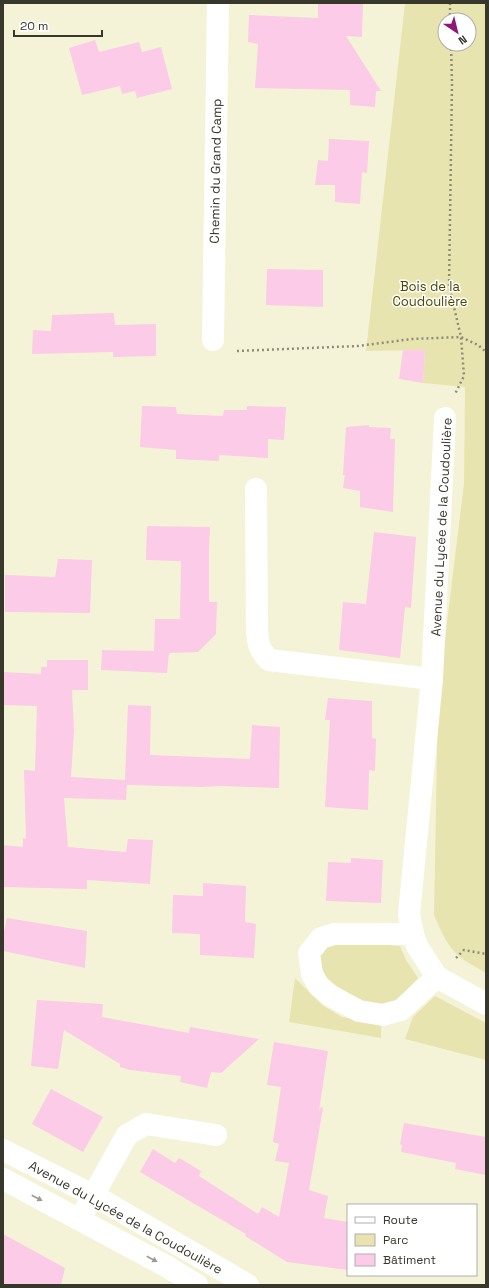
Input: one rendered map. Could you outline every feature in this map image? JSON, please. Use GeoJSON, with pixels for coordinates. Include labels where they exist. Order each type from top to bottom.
{"type":"FeatureCollection","features":[{"type":"Feature","properties":{"kind":"street","name":"Chemin du Grand Camp"},"geometry":{"type":"LineString","coordinates":[[213,340],[218,3]]}},
{"type":"Feature","properties":{"kind":"street","name":"Avenue du Lycée de la Coudoulière"},"geometry":{"type":"LineString","coordinates":[[444,418],[432,679],[409,914],[417,946],[437,977],[486,1004]]}},
{"type":"Feature","properties":{"kind":"street"},"geometry":{"type":"LineString","coordinates":[[256,489],[257,630],[258,642],[262,652],[269,660],[432,679]]}},
{"type":"Feature","properties":{"kind":"street"},"geometry":{"type":"LineString","coordinates":[[413,934],[334,934],[321,938],[309,953],[312,974],[319,986],[331,996],[359,1011],[383,1015],[401,1010],[437,977]]}},
{"type":"Feature","properties":{"kind":"street"},"geometry":{"type":"LineString","coordinates":[[80,1220],[127,1135],[146,1124],[216,1135]]}},
{"type":"Feature","properties":{"kind":"street","name":"Avenue du Lycée de la Coudoulière"},"geometry":{"type":"LineString","coordinates":[[3,1150],[93,1195],[248,1285]]}},
{"type":"Feature","properties":{"kind":"street","name":"Avenue du Lycée de la Coudoulière"},"geometry":{"type":"LineString","coordinates":[[3,1179],[166,1266],[197,1285]]}},
{"type":"Feature","properties":{"kind":"path","name":"Avenue du Lycée de la Coudoulière"},"geometry":{"type":"LineString","coordinates":[[444,418],[464,376],[461,337],[449,286],[451,52]]}},
{"type":"Feature","properties":{"kind":"path"},"geometry":{"type":"LineString","coordinates":[[213,340],[224,351],[358,346],[412,339],[461,337],[478,345],[486,352]]}},
{"type":"Feature","properties":{"kind":"green space","name":"Bois de la Coudoulière"},"geometry":{"type":"Polygon","coordinates":[[[405,3],[486,3],[486,973],[463,960],[455,953],[444,937],[434,915],[438,697],[464,483],[465,387],[423,383],[425,350],[366,351],[405,3]]]}},
{"type":"Feature","properties":{"kind":"green space"},"geometry":{"type":"Polygon","coordinates":[[[334,940],[400,946],[406,960],[418,978],[397,1000],[376,1005],[340,996],[324,977],[318,962],[320,950],[334,940]]]}},
{"type":"Feature","properties":{"kind":"green space"},"geometry":{"type":"Polygon","coordinates":[[[295,978],[322,1005],[342,1017],[381,1024],[381,1038],[289,1022],[295,978]]]}},
{"type":"Feature","properties":{"kind":"green space"},"geometry":{"type":"Polygon","coordinates":[[[435,996],[486,1023],[486,1060],[405,1039],[413,1017],[435,996]]]}},
{"type":"Feature","properties":{"kind":"building"},"geometry":{"type":"Polygon","coordinates":[[[318,3],[363,3],[362,37],[346,36],[381,91],[376,91],[375,107],[350,105],[350,90],[255,88],[258,44],[248,42],[249,15],[318,18],[318,3]]]}},
{"type":"Feature","properties":{"kind":"building"},"geometry":{"type":"Polygon","coordinates":[[[95,40],[99,52],[139,42],[142,52],[161,47],[172,89],[137,98],[135,91],[122,94],[120,86],[82,95],[69,48],[95,40]]]}},
{"type":"Feature","properties":{"kind":"building"},"geometry":{"type":"Polygon","coordinates":[[[329,139],[369,141],[367,173],[362,172],[360,204],[335,202],[335,185],[315,185],[318,160],[328,161],[329,139]]]}},
{"type":"Feature","properties":{"kind":"building"},"geometry":{"type":"Polygon","coordinates":[[[267,269],[323,270],[323,307],[266,305],[267,269]]]}},
{"type":"Feature","properties":{"kind":"building"},"geometry":{"type":"Polygon","coordinates":[[[114,313],[115,325],[156,324],[156,356],[113,357],[113,352],[32,354],[33,330],[51,331],[52,315],[114,313]]]}},
{"type":"Feature","properties":{"kind":"building"},"geometry":{"type":"Polygon","coordinates":[[[403,350],[425,350],[423,383],[399,379],[403,350]]]}},
{"type":"Feature","properties":{"kind":"building"},"geometry":{"type":"Polygon","coordinates":[[[142,406],[176,407],[177,414],[223,416],[224,410],[247,410],[247,406],[286,407],[284,440],[268,439],[268,458],[219,455],[219,461],[176,459],[176,450],[140,447],[142,406]]]}},
{"type":"Feature","properties":{"kind":"building"},"geometry":{"type":"Polygon","coordinates":[[[369,425],[369,427],[391,428],[390,439],[395,439],[393,512],[360,507],[360,491],[343,488],[345,475],[343,475],[346,427],[369,425]]]}},
{"type":"Feature","properties":{"kind":"building"},"geometry":{"type":"Polygon","coordinates":[[[147,526],[210,527],[209,602],[217,602],[216,634],[198,652],[169,653],[167,673],[101,670],[102,650],[154,651],[155,619],[180,619],[181,561],[146,560],[147,526]]]}},
{"type":"Feature","properties":{"kind":"building"},"geometry":{"type":"Polygon","coordinates":[[[374,532],[416,537],[411,608],[405,607],[400,658],[339,650],[343,602],[366,604],[374,532]]]}},
{"type":"Feature","properties":{"kind":"building"},"geometry":{"type":"Polygon","coordinates":[[[58,559],[92,560],[90,613],[5,612],[5,575],[55,577],[58,559]]]}},
{"type":"Feature","properties":{"kind":"building"},"geometry":{"type":"Polygon","coordinates":[[[47,660],[88,660],[88,690],[72,690],[74,731],[71,777],[125,780],[128,705],[151,706],[150,755],[250,759],[252,725],[280,727],[279,788],[127,785],[126,800],[64,798],[68,847],[126,852],[128,839],[153,840],[150,884],[87,880],[87,889],[3,887],[3,845],[23,847],[23,838],[26,839],[24,770],[35,771],[37,706],[3,705],[4,672],[41,674],[41,667],[47,667],[47,660]]]}},
{"type":"Feature","properties":{"kind":"building"},"geometry":{"type":"Polygon","coordinates":[[[328,698],[372,701],[372,738],[376,739],[375,771],[369,770],[368,810],[325,807],[330,720],[325,720],[328,698]]]}},
{"type":"Feature","properties":{"kind":"building"},"geometry":{"type":"Polygon","coordinates":[[[351,858],[383,860],[381,903],[326,901],[328,862],[351,863],[351,858]]]}},
{"type":"Feature","properties":{"kind":"building"},"geometry":{"type":"Polygon","coordinates":[[[203,883],[246,886],[245,922],[256,924],[254,958],[200,955],[200,934],[172,933],[173,895],[203,896],[203,883]]]}},
{"type":"Feature","properties":{"kind":"building"},"geometry":{"type":"Polygon","coordinates":[[[7,918],[87,931],[85,968],[3,951],[3,936],[7,918]]]}},
{"type":"Feature","properties":{"kind":"building"},"geometry":{"type":"Polygon","coordinates":[[[37,1000],[103,1004],[102,1017],[189,1033],[190,1027],[259,1039],[221,1073],[211,1072],[207,1088],[180,1082],[181,1076],[130,1070],[120,1067],[120,1064],[64,1030],[58,1069],[31,1066],[37,1000]]]}},
{"type":"Feature","properties":{"kind":"building"},"geometry":{"type":"Polygon","coordinates":[[[274,1042],[328,1051],[319,1111],[321,1107],[323,1108],[309,1190],[328,1196],[324,1218],[347,1222],[347,1270],[287,1262],[245,1236],[246,1234],[140,1172],[153,1149],[175,1163],[179,1158],[201,1171],[199,1176],[258,1214],[262,1207],[279,1217],[289,1163],[275,1161],[279,1144],[273,1142],[281,1087],[267,1085],[274,1042]]]}},
{"type":"Feature","properties":{"kind":"building"},"geometry":{"type":"Polygon","coordinates":[[[51,1089],[103,1117],[83,1152],[32,1124],[51,1089]]]}},
{"type":"Feature","properties":{"kind":"building"},"geometry":{"type":"Polygon","coordinates":[[[404,1123],[486,1137],[486,1175],[455,1169],[456,1163],[401,1152],[402,1145],[400,1144],[404,1123]]]}},
{"type":"Feature","properties":{"kind":"building"},"geometry":{"type":"Polygon","coordinates":[[[3,1234],[65,1268],[61,1285],[3,1285],[3,1234]]]}}]}
